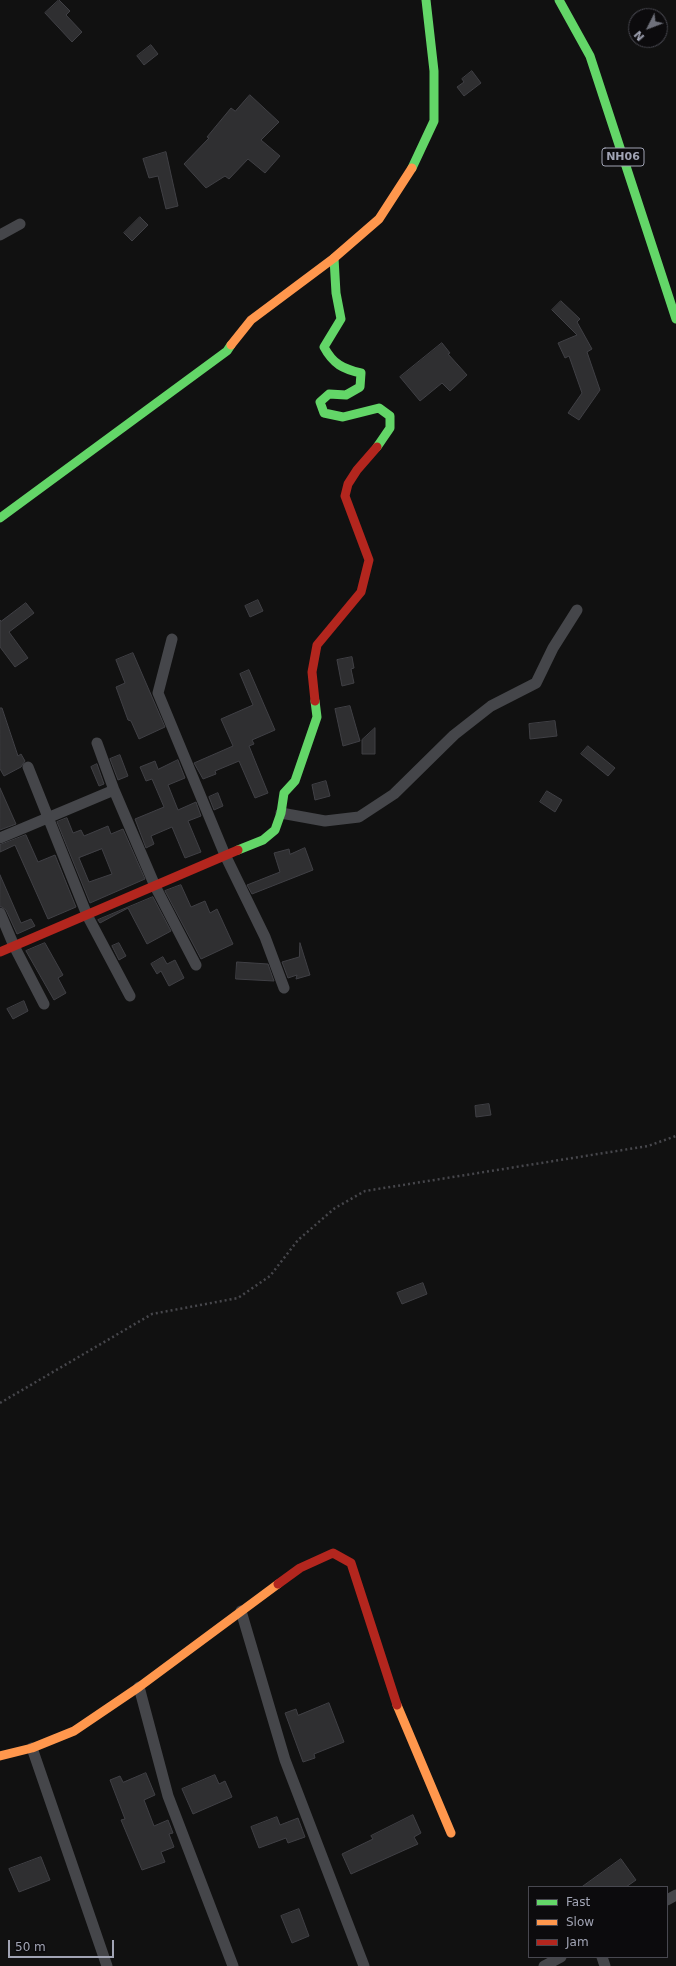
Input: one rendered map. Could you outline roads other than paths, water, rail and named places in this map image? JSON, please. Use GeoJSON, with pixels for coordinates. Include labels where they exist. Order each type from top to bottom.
{"type":"FeatureCollection","features":[{"type":"Feature","properties":{"kind":"street"},"geometry":{"type":"LineString","coordinates":[[0,518],[227,351],[251,320],[334,258],[379,219],[416,161],[434,121],[434,71],[426,0]]}},
{"type":"Feature","properties":{"kind":"street","name":"NH06"},"geometry":{"type":"LineString","coordinates":[[559,0],[590,56],[676,319]]}},
{"type":"Feature","properties":{"kind":"street"},"geometry":{"type":"LineString","coordinates":[[0,235],[20,224]]}},
{"type":"Feature","properties":{"kind":"street"},"geometry":{"type":"LineString","coordinates":[[0,952],[155,886],[225,854],[263,840],[275,830],[281,813],[284,793],[295,781],[316,717],[312,672],[317,645],[361,592],[369,560],[345,496],[348,484],[357,470],[381,443],[390,428],[390,416],[379,408],[343,417],[324,413],[320,402],[329,394],[346,395],[360,387],[361,373],[342,369],[330,360],[324,347],[341,319],[336,293],[334,258]]}},
{"type":"Feature","properties":{"kind":"street"},"geometry":{"type":"LineString","coordinates":[[281,813],[325,821],[359,817],[394,794],[454,735],[491,706],[536,684],[553,648],[577,610]]}},
{"type":"Feature","properties":{"kind":"street"},"geometry":{"type":"LineString","coordinates":[[172,639],[158,693],[225,854],[265,937],[284,988]]}},
{"type":"Feature","properties":{"kind":"street"},"geometry":{"type":"LineString","coordinates":[[97,743],[114,790],[155,886],[196,965]]}},
{"type":"Feature","properties":{"kind":"street"},"geometry":{"type":"LineString","coordinates":[[28,767],[86,915],[130,996]]}},
{"type":"Feature","properties":{"kind":"street"},"geometry":{"type":"LineString","coordinates":[[0,838],[114,790]]}},
{"type":"Feature","properties":{"kind":"street"},"geometry":{"type":"LineString","coordinates":[[0,913],[14,946],[44,1004]]}},
{"type":"Feature","properties":{"kind":"street"},"geometry":{"type":"LineString","coordinates":[[0,1756],[32,1748],[74,1731],[139,1687],[300,1568],[333,1552],[351,1563],[393,1695],[451,1833]]}},
{"type":"Feature","properties":{"kind":"street"},"geometry":{"type":"LineString","coordinates":[[241,1611],[285,1760],[364,1966]]}},
{"type":"Feature","properties":{"kind":"street"},"geometry":{"type":"LineString","coordinates":[[139,1687],[168,1796],[233,1966]]}},
{"type":"Feature","properties":{"kind":"street"},"geometry":{"type":"LineString","coordinates":[[32,1748],[107,1966]]}},
{"type":"Feature","properties":{"kind":"street"},"geometry":{"type":"LineString","coordinates":[[544,1966],[559,1958]]}}]}
